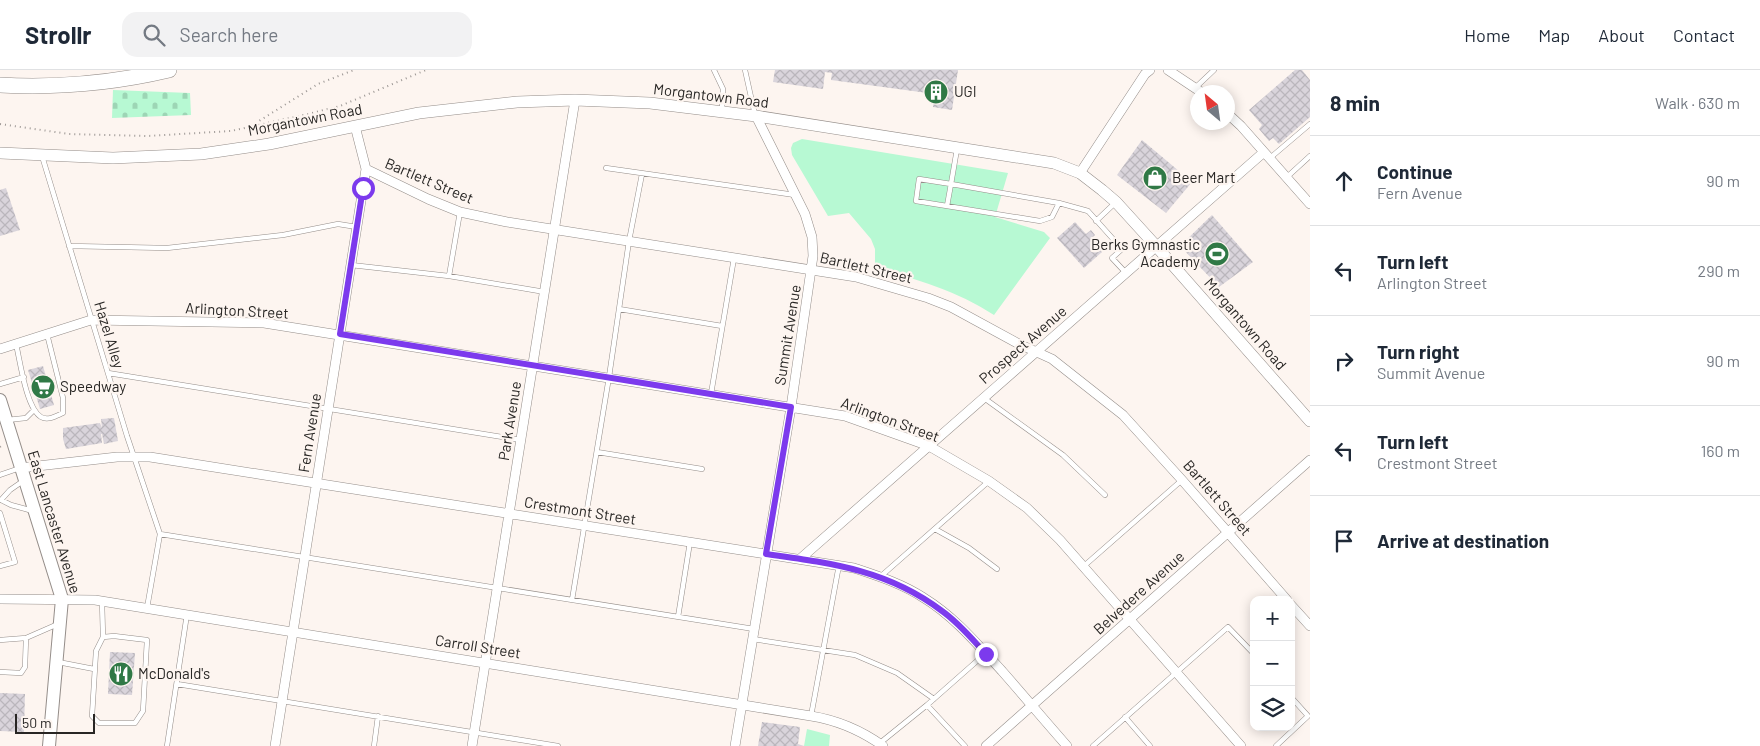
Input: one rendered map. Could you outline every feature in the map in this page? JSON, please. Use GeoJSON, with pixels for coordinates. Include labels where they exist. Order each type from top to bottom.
{"type":"FeatureCollection","features":[{"type":"Feature","properties":{"kind":"highway"},"geometry":{"type":"LineString","coordinates":[[0,85],[56,85],[106,81],[169,70]]}},
{"type":"Feature","properties":{"kind":"main road","name":"Morgantown Road"},"geometry":{"type":"LineString","coordinates":[[0,153],[114,158],[201,154],[269,144],[418,113],[476,105],[575,100],[642,103],[756,116],[1054,164],[1080,173],[1116,202],[1310,421]]}},
{"type":"Feature","properties":{"kind":"main road","name":"East Lancaster Avenue"},"geometry":{"type":"LineString","coordinates":[[2,411],[62,599],[49,746]]}},
{"type":"Feature","properties":{"kind":"street"},"geometry":{"type":"LineString","coordinates":[[1168,70],[1190,85]]}},
{"type":"Feature","properties":{"kind":"street"},"geometry":{"type":"LineString","coordinates":[[1080,173],[1145,71]]}},
{"type":"Feature","properties":{"kind":"street","name":"Park Avenue"},"geometry":{"type":"LineString","coordinates":[[472,746],[575,100]]}},
{"type":"Feature","properties":{"kind":"street","name":"Summit Avenue"},"geometry":{"type":"LineString","coordinates":[[735,746],[791,407],[813,256],[811,231],[805,214],[756,116]]}},
{"type":"Feature","properties":{"kind":"street"},"geometry":{"type":"LineString","coordinates":[[1235,121],[1310,204]]}},
{"type":"Feature","properties":{"kind":"street","name":"Fern Avenue"},"geometry":{"type":"LineString","coordinates":[[275,746],[366,169],[355,126]]}},
{"type":"Feature","properties":{"kind":"street","name":"Prospect Avenue"},"geometry":{"type":"LineString","coordinates":[[800,559],[1156,246],[1267,155]]}},
{"type":"Feature","properties":{"kind":"street","name":"Bartlett Street"},"geometry":{"type":"LineString","coordinates":[[366,169],[460,212],[864,279],[928,298],[951,307],[1052,359],[1123,415],[1284,596]]}},
{"type":"Feature","properties":{"kind":"street","name":"Arlington Street"},"geometry":{"type":"LineString","coordinates":[[0,349],[92,320],[264,323],[844,416],[929,446],[989,481],[1026,508],[1084,566],[1241,746]]}},
{"type":"Feature","properties":{"kind":"street","name":"Crestmont Street"},"geometry":{"type":"LineString","coordinates":[[22,474],[117,457],[150,457],[854,568],[900,585],[924,597],[943,611],[986,654],[1067,746]]}},
{"type":"Feature","properties":{"kind":"street","name":"Belvedere Avenue"},"geometry":{"type":"LineString","coordinates":[[986,746],[1310,460]]}},
{"type":"Feature","properties":{"kind":"street","name":"Carroll Street"},"geometry":{"type":"LineString","coordinates":[[0,599],[102,601],[486,662],[821,718],[850,728],[880,745]]}},
{"type":"Feature","properties":{"kind":"street"},"geometry":{"type":"LineString","coordinates":[[1295,609],[1310,626]]}},
{"type":"Feature","properties":{"kind":"lane"},"geometry":{"type":"LineString","coordinates":[[714,70],[723,88],[722,112]]}},
{"type":"Feature","properties":{"kind":"lane"},"geometry":{"type":"LineString","coordinates":[[745,70],[756,116]]}},
{"type":"Feature","properties":{"kind":"lane"},"geometry":{"type":"LineString","coordinates":[[1202,85],[1214,70]]}},
{"type":"Feature","properties":{"kind":"lane"},"geometry":{"type":"LineString","coordinates":[[1267,155],[1310,124]]}},
{"type":"Feature","properties":{"kind":"lane"},"geometry":{"type":"LineString","coordinates":[[948,206],[957,148]]}},
{"type":"Feature","properties":{"kind":"lane","name":"Hazel Alley"},"geometry":{"type":"LineString","coordinates":[[42,156],[108,374],[160,534],[147,608]]}},
{"type":"Feature","properties":{"kind":"lane"},"geometry":{"type":"LineString","coordinates":[[1286,177],[1310,156]]}},
{"type":"Feature","properties":{"kind":"lane"},"geometry":{"type":"LineString","coordinates":[[606,168],[795,195]]}},
{"type":"Feature","properties":{"kind":"lane"},"geometry":{"type":"LineString","coordinates":[[572,600],[609,377],[629,241],[642,174]]}},
{"type":"Feature","properties":{"kind":"lane"},"geometry":{"type":"LineString","coordinates":[[1059,203],[1052,216],[1040,221],[916,201],[919,179],[1059,203],[1088,211],[1122,249],[1112,258],[1126,273]]}},
{"type":"Feature","properties":{"kind":"lane"},"geometry":{"type":"LineString","coordinates":[[1096,221],[1116,202]]}},
{"type":"Feature","properties":{"kind":"lane"},"geometry":{"type":"LineString","coordinates":[[449,276],[460,212]]}},
{"type":"Feature","properties":{"kind":"lane"},"geometry":{"type":"LineString","coordinates":[[69,246],[167,248],[283,235],[338,224],[357,227]]}},
{"type":"Feature","properties":{"kind":"lane"},"geometry":{"type":"LineString","coordinates":[[711,394],[734,258]]}},
{"type":"Feature","properties":{"kind":"lane"},"geometry":{"type":"LineString","coordinates":[[351,265],[449,276],[545,292]]}},
{"type":"Feature","properties":{"kind":"lane"},"geometry":{"type":"LineString","coordinates":[[619,309],[722,326]]}},
{"type":"Feature","properties":{"kind":"lane"},"geometry":{"type":"LineString","coordinates":[[16,344],[34,410],[41,417],[49,419],[63,413],[63,398],[47,334]]}},
{"type":"Feature","properties":{"kind":"lane"},"geometry":{"type":"LineString","coordinates":[[108,374],[521,440]]}},
{"type":"Feature","properties":{"kind":"lane"},"geometry":{"type":"LineString","coordinates":[[0,384],[24,377]]}},
{"type":"Feature","properties":{"kind":"lane"},"geometry":{"type":"LineString","coordinates":[[984,398],[1063,455],[1105,494]]}},
{"type":"Feature","properties":{"kind":"lane"},"geometry":{"type":"LineString","coordinates":[[2,411],[26,418],[34,410]]}},
{"type":"Feature","properties":{"kind":"lane"},"geometry":{"type":"LineString","coordinates":[[597,452],[702,469]]}},
{"type":"Feature","properties":{"kind":"lane"},"geometry":{"type":"LineString","coordinates":[[0,475],[22,474]]}},
{"type":"Feature","properties":{"kind":"lane"},"geometry":{"type":"LineString","coordinates":[[22,474],[1,500],[11,506],[34,511]]}},
{"type":"Feature","properties":{"kind":"lane"},"geometry":{"type":"LineString","coordinates":[[1084,566],[1182,480]]}},
{"type":"Feature","properties":{"kind":"lane"},"geometry":{"type":"LineString","coordinates":[[880,577],[989,481]]}},
{"type":"Feature","properties":{"kind":"lane"},"geometry":{"type":"LineString","coordinates":[[0,513],[15,562],[0,566]]}},
{"type":"Feature","properties":{"kind":"lane"},"geometry":{"type":"LineString","coordinates":[[935,529],[969,548],[997,569]]}},
{"type":"Feature","properties":{"kind":"lane"},"geometry":{"type":"LineString","coordinates":[[160,534],[754,629]]}},
{"type":"Feature","properties":{"kind":"lane"},"geometry":{"type":"LineString","coordinates":[[678,617],[690,542]]}},
{"type":"Feature","properties":{"kind":"lane"},"geometry":{"type":"LineString","coordinates":[[811,716],[839,565]]}},
{"type":"Feature","properties":{"kind":"lane"},"geometry":{"type":"LineString","coordinates":[[102,601],[103,637],[96,650],[92,716],[100,722],[135,723],[143,711],[147,640],[114,636],[103,637]]}},
{"type":"Feature","properties":{"kind":"lane"},"geometry":{"type":"LineString","coordinates":[[167,746],[187,614]]}},
{"type":"Feature","properties":{"kind":"lane"},"geometry":{"type":"LineString","coordinates":[[0,640],[26,638],[60,623]]}},
{"type":"Feature","properties":{"kind":"lane"},"geometry":{"type":"LineString","coordinates":[[1093,746],[1228,627],[1250,650]]}},
{"type":"Feature","properties":{"kind":"lane"},"geometry":{"type":"LineString","coordinates":[[0,672],[21,673],[25,667],[26,638]]}},
{"type":"Feature","properties":{"kind":"lane"},"geometry":{"type":"LineString","coordinates":[[752,640],[855,655],[876,663],[916,685],[934,699]]}},
{"type":"Feature","properties":{"kind":"lane"},"geometry":{"type":"LineString","coordinates":[[880,745],[986,654]]}},
{"type":"Feature","properties":{"kind":"lane"},"geometry":{"type":"LineString","coordinates":[[56,662],[94,669]]}},
{"type":"Feature","properties":{"kind":"lane"},"geometry":{"type":"LineString","coordinates":[[177,684],[558,746]]}},
{"type":"Feature","properties":{"kind":"lane"},"geometry":{"type":"LineString","coordinates":[[1295,701],[1308,716],[1295,728]]}},
{"type":"Feature","properties":{"kind":"lane"},"geometry":{"type":"LineString","coordinates":[[927,705],[965,746]]}},
{"type":"Feature","properties":{"kind":"lane"},"geometry":{"type":"LineString","coordinates":[[374,746],[378,716]]}},
{"type":"Feature","properties":{"kind":"lane"},"geometry":{"type":"LineString","coordinates":[[1126,717],[1150,746]]}},
{"type":"Feature","properties":{"kind":"lane"},"geometry":{"type":"LineString","coordinates":[[1276,746],[1292,731]]}},
{"type":"Feature","properties":{"kind":"path"},"geometry":{"type":"LineString","coordinates":[[249,127],[318,84],[354,70]]}},
{"type":"Feature","properties":{"kind":"path"},"geometry":{"type":"LineString","coordinates":[[0,124],[70,134],[148,136],[231,131],[340,106],[426,70]]}},
{"type":"Feature","properties":{"kind":"green space"},"geometry":{"type":"Polygon","coordinates":[[[113,90],[190,93],[191,115],[112,118],[113,90]]]}},
{"type":"Feature","properties":{"kind":"green space"},"geometry":{"type":"Polygon","coordinates":[[[802,139],[1008,173],[995,217],[1044,232],[1050,238],[994,315],[951,292],[875,268],[875,249],[871,239],[849,213],[828,216],[792,155],[791,148],[793,143],[802,139]]]}},
{"type":"Feature","properties":{"kind":"green space"},"geometry":{"type":"Polygon","coordinates":[[[807,729],[830,735],[829,746],[804,746],[807,729]]]}},
{"type":"Feature","properties":{"kind":"building","name":"UGI"},"geometry":{"type":"Polygon","coordinates":[[[775,70],[958,70],[952,110],[933,107],[935,94],[831,80],[832,73],[825,72],[823,89],[773,82],[775,70]]]}},
{"type":"Feature","properties":{"kind":"building"},"geometry":{"type":"Polygon","coordinates":[[[1295,70],[1302,70],[1310,80],[1310,117],[1279,144],[1273,138],[1269,141],[1259,129],[1262,125],[1249,110],[1295,70]]]}},
{"type":"Feature","properties":{"kind":"building","name":"Beer Mart"},"geometry":{"type":"Polygon","coordinates":[[[1142,140],[1192,182],[1166,213],[1117,175],[1142,140]]]}},
{"type":"Feature","properties":{"kind":"building"},"geometry":{"type":"Polygon","coordinates":[[[6,188],[20,230],[0,236],[0,190],[6,188]]]}},
{"type":"Feature","properties":{"kind":"building","name":"Berks Gymnastic Academy"},"geometry":{"type":"Polygon","coordinates":[[[1212,215],[1253,262],[1219,287],[1180,246],[1212,215]]]}},
{"type":"Feature","properties":{"kind":"building"},"geometry":{"type":"Polygon","coordinates":[[[1075,222],[1086,234],[1091,230],[1095,235],[1091,239],[1102,252],[1084,268],[1057,238],[1075,222]]]}},
{"type":"Feature","properties":{"kind":"building","name":"Speedway"},"geometry":{"type":"Polygon","coordinates":[[[43,366],[47,380],[49,380],[53,390],[50,391],[54,405],[40,409],[28,370],[43,366]]]}},
{"type":"Feature","properties":{"kind":"building"},"geometry":{"type":"Polygon","coordinates":[[[114,418],[118,441],[104,444],[101,434],[102,443],[66,449],[63,439],[63,428],[100,423],[102,428],[101,419],[114,418]]]}},
{"type":"Feature","properties":{"kind":"building","name":"McDonald's"},"geometry":{"type":"Polygon","coordinates":[[[110,652],[135,653],[132,695],[108,694],[110,652]]]}},
{"type":"Feature","properties":{"kind":"building"},"geometry":{"type":"Polygon","coordinates":[[[0,693],[25,694],[24,732],[0,731],[0,693]]]}},
{"type":"Feature","properties":{"kind":"building"},"geometry":{"type":"Polygon","coordinates":[[[762,722],[800,727],[798,744],[804,746],[758,746],[762,722]]]}},
{"type":"Feature","properties":{"kind":"place","name":"UGI"},"geometry":{"type":"Point","coordinates":[936,92]}},
{"type":"Feature","properties":{"kind":"place","name":"Beer Mart"},"geometry":{"type":"Point","coordinates":[1155,178]}},
{"type":"Feature","properties":{"kind":"place","name":"Berks Gymnastic Academy"},"geometry":{"type":"Point","coordinates":[1217,254]}},
{"type":"Feature","properties":{"kind":"place","name":"Speedway"},"geometry":{"type":"Point","coordinates":[43,387]}},
{"type":"Feature","properties":{"kind":"place","name":"McDonald's"},"geometry":{"type":"Point","coordinates":[121,674]}},
{"type":"Feature","properties":{"kind":"route"},"geometry":{"type":"LineString","coordinates":[[363,188],[340,334],[791,407],[766,554],[854,568],[900,585],[924,597],[943,611],[986,654]]}}]}
